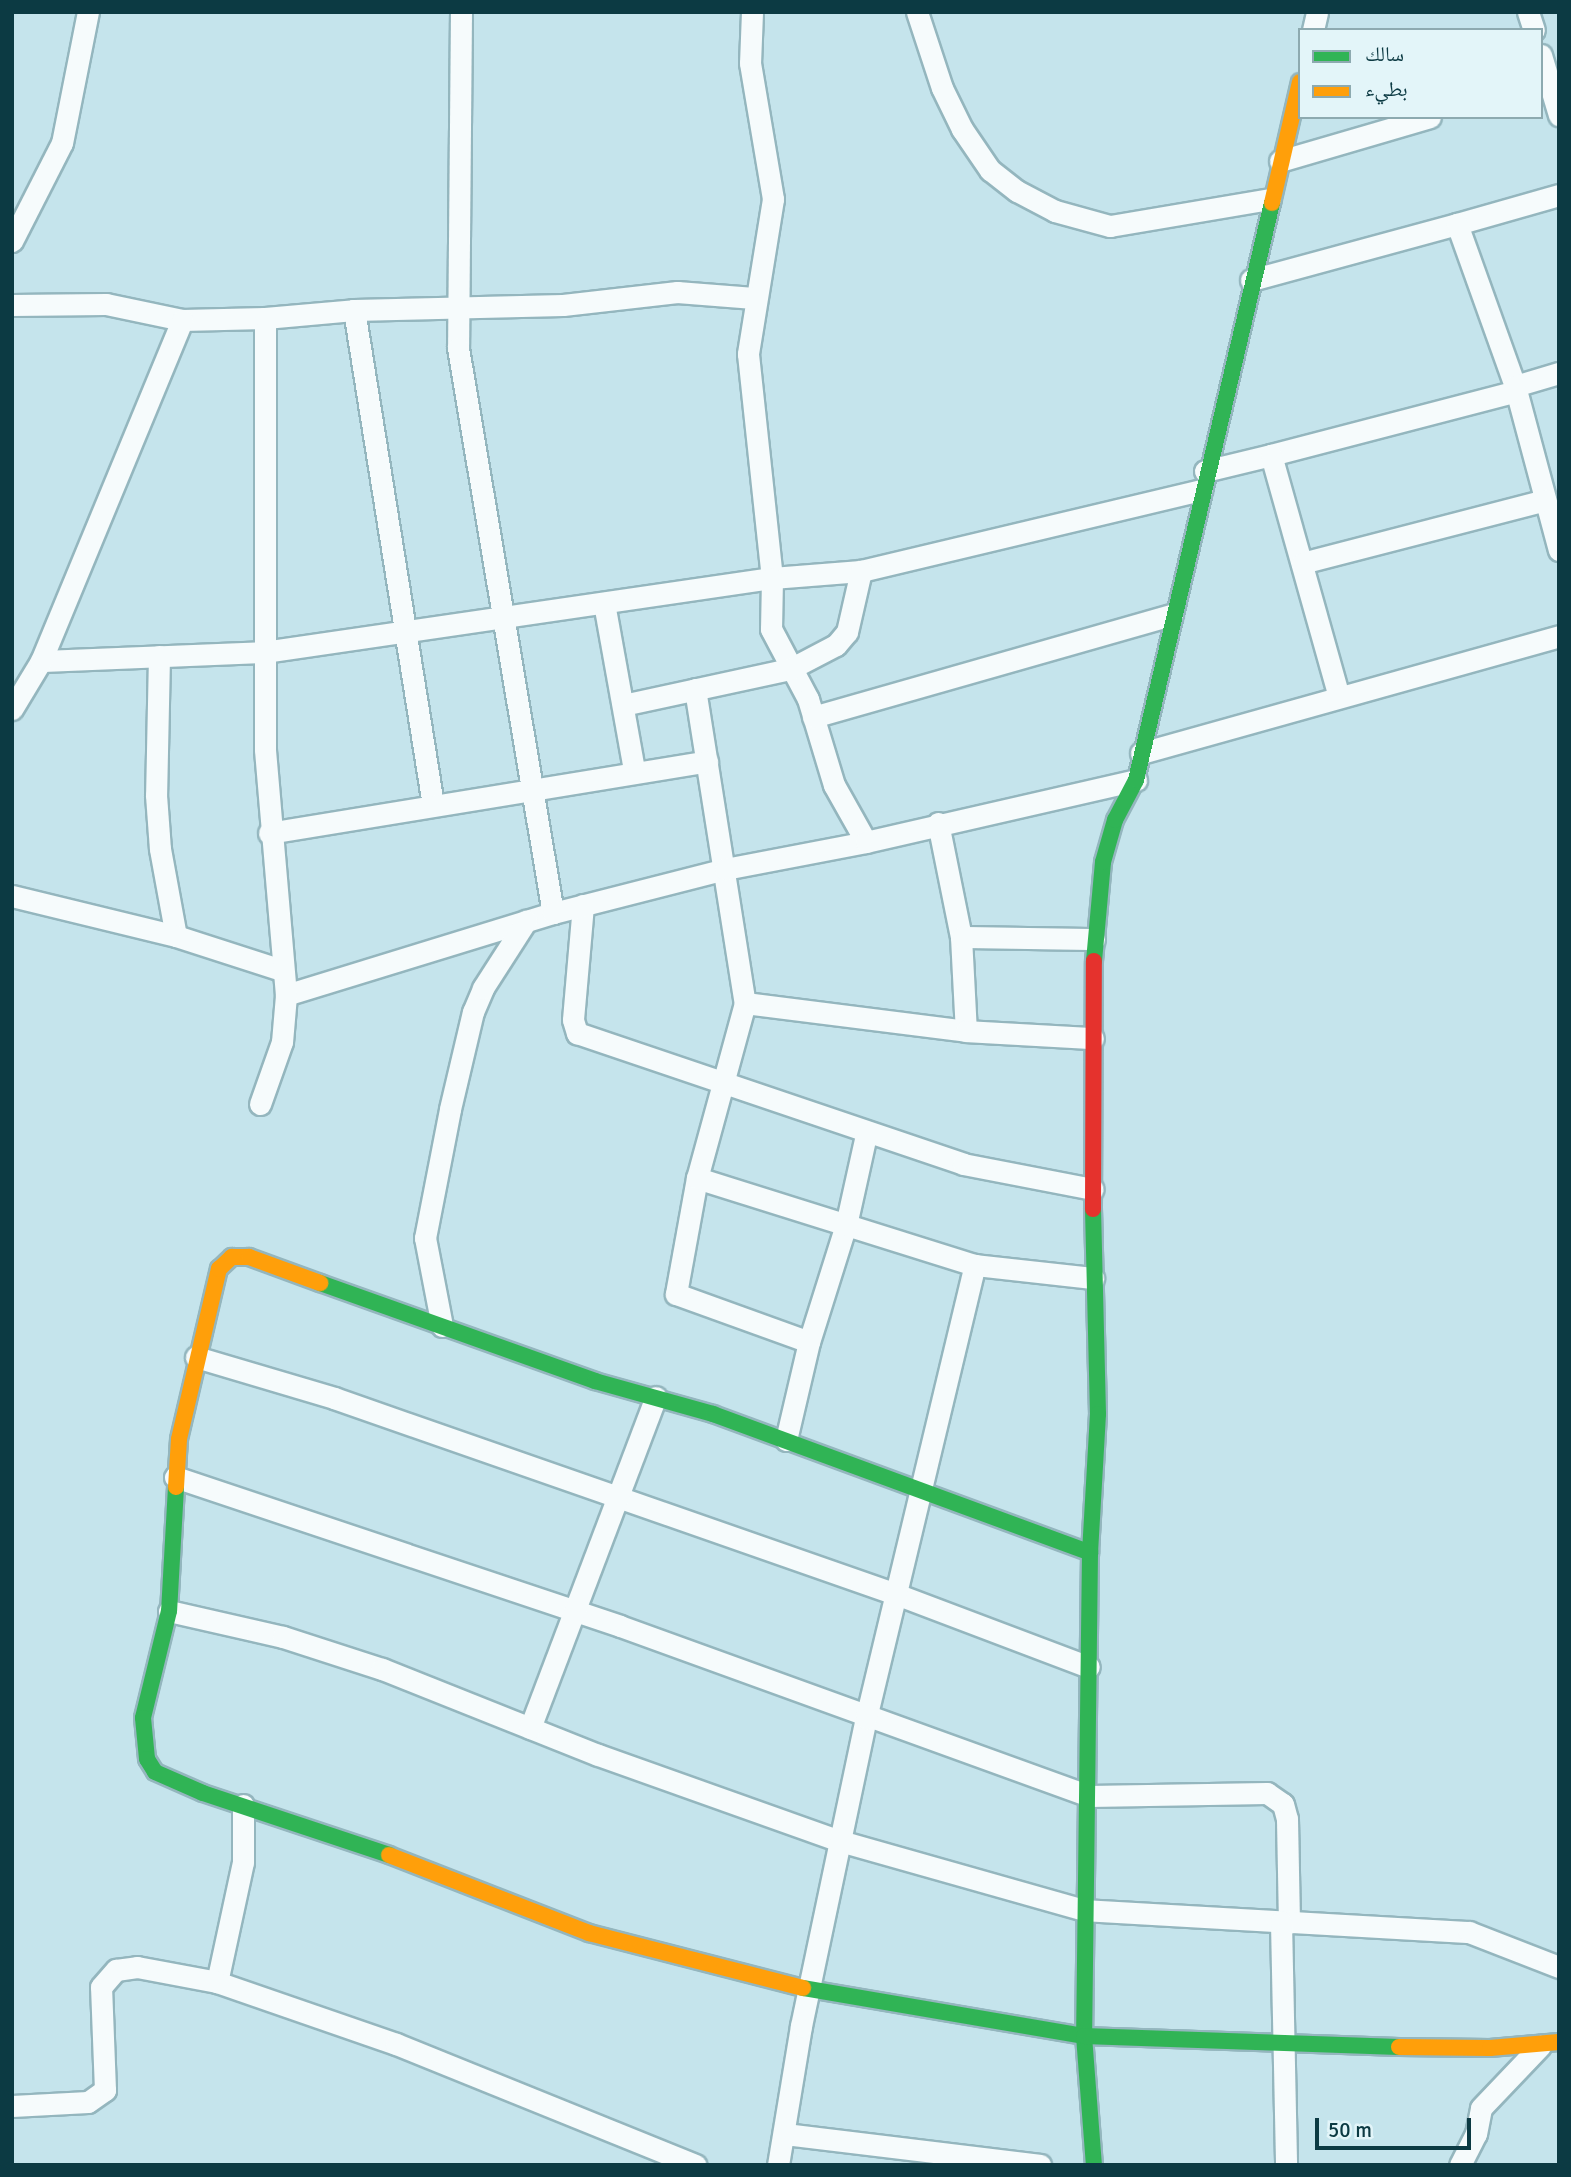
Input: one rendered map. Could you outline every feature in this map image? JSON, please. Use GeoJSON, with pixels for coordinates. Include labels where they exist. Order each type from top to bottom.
{"type":"FeatureCollection","features":[{"type":"Feature","properties":{"kind":"street"},"geometry":{"type":"LineString","coordinates":[[12,241],[62,143],[88,12]]}},
{"type":"Feature","properties":{"kind":"street"},"geometry":{"type":"LineString","coordinates":[[461,12],[458,348],[553,913]]}},
{"type":"Feature","properties":{"kind":"street"},"geometry":{"type":"LineString","coordinates":[[752,12],[750,64],[773,199],[754,299],[748,354],[772,578],[771,629],[813,717],[834,786],[866,842]]}},
{"type":"Feature","properties":{"kind":"street"},"geometry":{"type":"LineString","coordinates":[[917,12],[942,88],[962,130],[990,170],[1017,191],[1055,211],[1110,226],[1270,199]]}},
{"type":"Feature","properties":{"kind":"street"},"geometry":{"type":"LineString","coordinates":[[1543,67],[1546,84],[1559,115]]}},
{"type":"Feature","properties":{"kind":"street"},"geometry":{"type":"LineString","coordinates":[[1094,2165],[1084,2036],[1084,1910],[1089,1796],[1090,1553],[1097,1428],[1093,1278],[1094,939],[1103,862],[1115,820],[1136,780],[1203,480],[1298,90]]}},
{"type":"Feature","properties":{"kind":"street"},"geometry":{"type":"LineString","coordinates":[[1280,161],[1423,119]]}},
{"type":"Feature","properties":{"kind":"street"},"geometry":{"type":"LineString","coordinates":[[1251,280],[1559,195]]}},
{"type":"Feature","properties":{"kind":"street"},"geometry":{"type":"LineString","coordinates":[[1457,224],[1515,388],[1559,550]]}},
{"type":"Feature","properties":{"kind":"street"},"geometry":{"type":"LineString","coordinates":[[12,305],[106,304],[182,320],[265,318],[354,310],[563,305],[677,292],[754,299]]}},
{"type":"Feature","properties":{"kind":"street"},"geometry":{"type":"LineString","coordinates":[[354,310],[433,805]]}},
{"type":"Feature","properties":{"kind":"street"},"geometry":{"type":"LineString","coordinates":[[260,1104],[282,1042],[286,995],[281,971],[269,833],[264,652],[265,318]]}},
{"type":"Feature","properties":{"kind":"street"},"geometry":{"type":"LineString","coordinates":[[12,709],[41,661],[182,320]]}},
{"type":"Feature","properties":{"kind":"street"},"geometry":{"type":"LineString","coordinates":[[41,661],[264,652],[772,578],[861,571],[1203,480],[1271,455],[1515,388],[1559,373]]}},
{"type":"Feature","properties":{"kind":"street"},"geometry":{"type":"LineString","coordinates":[[1271,455],[1339,697]]}},
{"type":"Feature","properties":{"kind":"street"},"geometry":{"type":"LineString","coordinates":[[1302,563],[1545,500]]}},
{"type":"Feature","properties":{"kind":"street"},"geometry":{"type":"LineString","coordinates":[[623,705],[790,669],[844,638],[861,571]]}},
{"type":"Feature","properties":{"kind":"street"},"geometry":{"type":"LineString","coordinates":[[604,603],[634,770]]}},
{"type":"Feature","properties":{"kind":"street"},"geometry":{"type":"LineString","coordinates":[[813,717],[1172,615]]}},
{"type":"Feature","properties":{"kind":"street"},"geometry":{"type":"LineString","coordinates":[[1141,753],[1559,636]]}},
{"type":"Feature","properties":{"kind":"street"},"geometry":{"type":"LineString","coordinates":[[159,656],[156,795],[160,849],[176,936]]}},
{"type":"Feature","properties":{"kind":"street"},"geometry":{"type":"LineString","coordinates":[[695,689],[745,1003],[697,1178],[676,1294],[809,1342]]}},
{"type":"Feature","properties":{"kind":"street"},"geometry":{"type":"LineString","coordinates":[[269,833],[634,770],[707,761]]}},
{"type":"Feature","properties":{"kind":"street"},"geometry":{"type":"LineString","coordinates":[[286,995],[553,913],[725,869],[866,842],[938,823],[1136,780]]}},
{"type":"Feature","properties":{"kind":"street"},"geometry":{"type":"LineString","coordinates":[[938,823],[961,937],[966,1031]]}},
{"type":"Feature","properties":{"kind":"street"},"geometry":{"type":"LineString","coordinates":[[12,896],[176,936],[281,971]]}},
{"type":"Feature","properties":{"kind":"street"},"geometry":{"type":"LineString","coordinates":[[583,905],[573,1020],[577,1033],[866,1135],[1013,1176],[1093,1189]]}},
{"type":"Feature","properties":{"kind":"street"},"geometry":{"type":"LineString","coordinates":[[442,1326],[425,1238],[450,1109],[483,988],[526,921]]}},
{"type":"Feature","properties":{"kind":"street"},"geometry":{"type":"LineString","coordinates":[[961,937],[1094,939]]}},
{"type":"Feature","properties":{"kind":"street"},"geometry":{"type":"LineString","coordinates":[[745,1003],[966,1031],[1093,1038]]}},
{"type":"Feature","properties":{"kind":"street"},"geometry":{"type":"LineString","coordinates":[[786,1440],[809,1342],[846,1225],[866,1135]]}},
{"type":"Feature","properties":{"kind":"street"},"geometry":{"type":"LineString","coordinates":[[697,1178],[975,1265],[1093,1278]]}},
{"type":"Feature","properties":{"kind":"street"},"geometry":{"type":"LineString","coordinates":[[1090,1553],[923,1495],[786,1440],[656,1397],[595,1381],[248,1257],[232,1257],[219,1269],[196,1357],[175,1478],[169,1611],[143,1718],[148,1765],[161,1775],[359,1843],[589,1933],[809,1990],[1084,2036],[1285,2046],[1550,2044]]}},
{"type":"Feature","properties":{"kind":"street"},"geometry":{"type":"LineString","coordinates":[[778,2165],[809,1990],[866,1718],[923,1495],[975,1265]]}},
{"type":"Feature","properties":{"kind":"street"},"geometry":{"type":"LineString","coordinates":[[196,1357],[334,1398],[896,1594],[1089,1667]]}},
{"type":"Feature","properties":{"kind":"street"},"geometry":{"type":"LineString","coordinates":[[530,1728],[616,1496],[656,1397]]}},
{"type":"Feature","properties":{"kind":"street"},"geometry":{"type":"LineString","coordinates":[[175,1478],[573,1610],[866,1718],[1089,1796],[1251,1791],[1277,1799],[1287,1819],[1286,2165]]}},
{"type":"Feature","properties":{"kind":"street"},"geometry":{"type":"LineString","coordinates":[[169,1611],[283,1637],[382,1669],[530,1728],[840,1840],[1084,1910],[1285,1923],[1403,1925],[1468,1932],[1559,1967]]}},
{"type":"Feature","properties":{"kind":"street"},"geometry":{"type":"LineString","coordinates":[[217,1982],[243,1862],[243,1805]]}},
{"type":"Feature","properties":{"kind":"street"},"geometry":{"type":"LineString","coordinates":[[12,2106],[88,2102],[105,2090],[101,1987],[116,1970],[137,1967],[217,1982],[396,2044],[696,2165]]}},
{"type":"Feature","properties":{"kind":"street"},"geometry":{"type":"LineString","coordinates":[[1460,2165],[1472,2144],[1481,2108],[1550,2044]]}},
{"type":"Feature","properties":{"kind":"street"},"geometry":{"type":"LineString","coordinates":[[785,2134],[1040,2165]]}},
{"type":"Feature","properties":{"kind":"traffic: fast"},"geometry":{"type":"LineString","coordinates":[[1094,961],[1103,862],[1115,820],[1136,780],[1272,203]]}},
{"type":"Feature","properties":{"kind":"traffic: fast"},"geometry":{"type":"LineString","coordinates":[[1093,1209],[1098,1414],[1090,1553],[1084,2036],[1094,2165]]}},
{"type":"Feature","properties":{"kind":"traffic: fast"},"geometry":{"type":"LineString","coordinates":[[320,1283],[595,1381],[713,1414],[1090,1553]]}},
{"type":"Feature","properties":{"kind":"traffic: fast"},"geometry":{"type":"LineString","coordinates":[[176,1487],[169,1611],[143,1718],[147,1759],[155,1772],[203,1793],[389,1855]]}},
{"type":"Feature","properties":{"kind":"traffic: fast"},"geometry":{"type":"LineString","coordinates":[[803,1988],[1084,2036],[1399,2047]]}},
{"type":"Feature","properties":{"kind":"traffic: slow"},"geometry":{"type":"LineString","coordinates":[[1272,203],[1298,91]]}},
{"type":"Feature","properties":{"kind":"traffic: slow"},"geometry":{"type":"LineString","coordinates":[[176,1487],[179,1439],[219,1269],[232,1257],[249,1257],[320,1283]]}},
{"type":"Feature","properties":{"kind":"traffic: slow"},"geometry":{"type":"LineString","coordinates":[[389,1855],[589,1933],[803,1988]]}},
{"type":"Feature","properties":{"kind":"traffic: slow"},"geometry":{"type":"LineString","coordinates":[[1399,2047],[1490,2048],[1559,2042]]}},
{"type":"Feature","properties":{"kind":"traffic: jam"},"geometry":{"type":"LineString","coordinates":[[1093,1209],[1094,961]]}}]}
